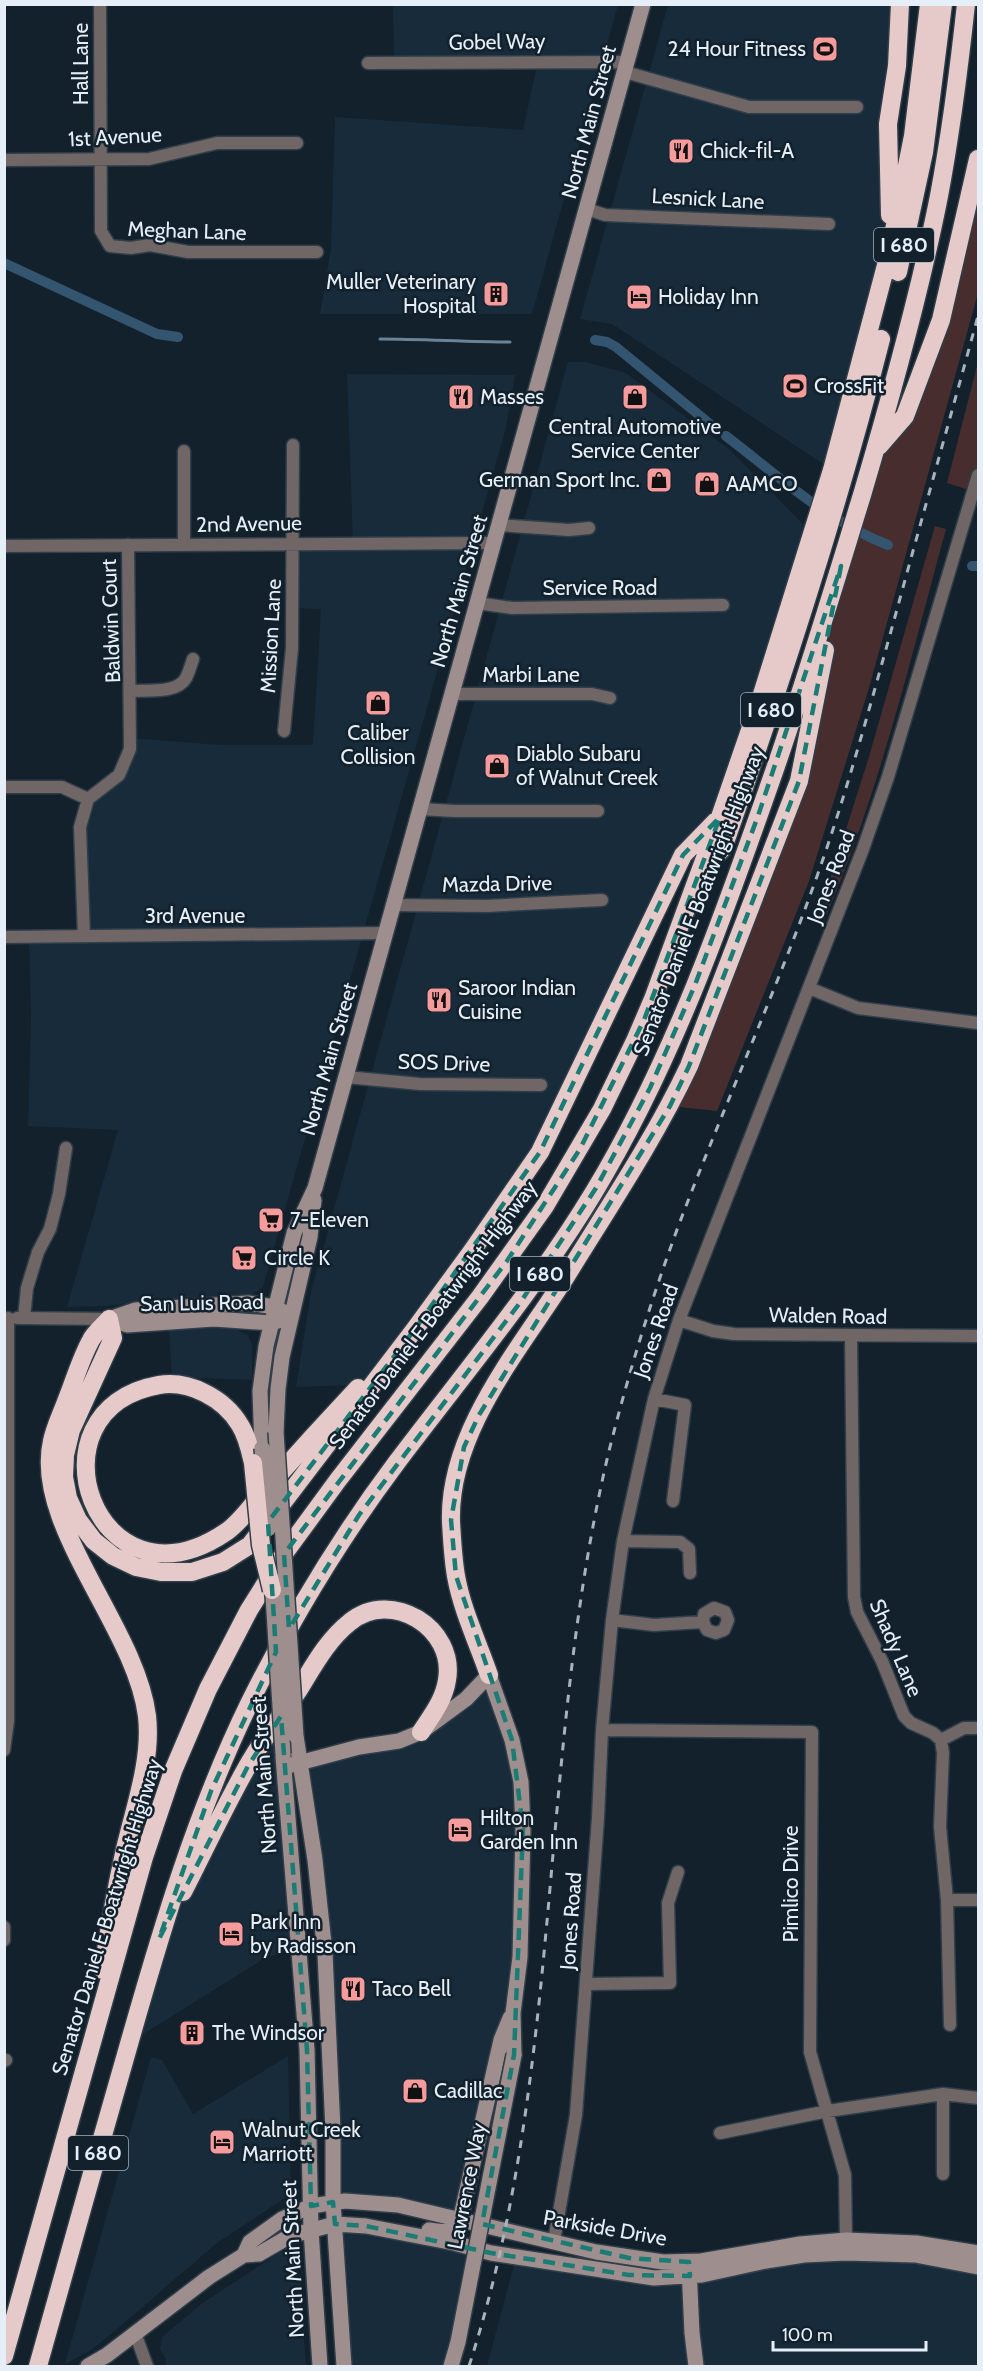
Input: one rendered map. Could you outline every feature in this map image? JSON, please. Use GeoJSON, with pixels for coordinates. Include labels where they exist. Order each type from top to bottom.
{"type":"FeatureCollection","features":[{"type":"Feature","properties":{"kind":"highway"},"geometry":{"type":"LineString","coordinates":[[890,250],[888,124],[897,66],[900,4]]}},
{"type":"Feature","properties":{"kind":"highway","name":"Senator Daniel E Boatwright Highway"},"geometry":{"type":"LineString","coordinates":[[4,2356],[132,1900],[165,1792],[189,1730],[222,1659],[261,1589],[286,1551],[507,1261],[568,1168],[602,1109],[635,1041],[720,817],[773,662],[820,535],[837,475],[890,250],[913,136],[929,4]]}},
{"type":"Feature","properties":{"kind":"highway","name":"I 680"},"geometry":{"type":"LineString","coordinates":[[837,475],[871,376],[915,200],[931,109],[943,4]]}},
{"type":"Feature","properties":{"kind":"highway","name":"Senator Daniel E Boatwright Highway"},"geometry":{"type":"LineString","coordinates":[[38,2367],[159,1939],[186,1854],[219,1770],[257,1690],[311,1591],[378,1487],[548,1263],[596,1188],[640,1109],[682,1016],[735,880],[788,732],[875,451],[921,276],[938,200],[953,112],[966,4]]}},
{"type":"Feature","properties":{"kind":"highway"},"geometry":{"type":"LineString","coordinates":[[875,451],[905,416],[941,320],[978,159]]}},
{"type":"Feature","properties":{"kind":"highway"},"geometry":{"type":"LineString","coordinates":[[951,279],[978,207]]}},
{"type":"Feature","properties":{"kind":"highway","name":"I 680"},"geometry":{"type":"LineString","coordinates":[[700,870],[723,848],[792,649],[820,535]]}},
{"type":"Feature","properties":{"kind":"highway"},"geometry":{"type":"LineString","coordinates":[[489,1675],[456,1576],[451,1520],[455,1484],[464,1447],[492,1390],[636,1163],[670,1106],[689,1065],[799,781],[842,561]]}},
{"type":"Feature","properties":{"kind":"highway"},"geometry":{"type":"LineString","coordinates":[[109,1319],[113,1338],[71,1430],[65,1455],[64,1477],[68,1498],[78,1520],[94,1541],[113,1556],[136,1567],[161,1572],[192,1572],[223,1562],[250,1545],[415,1329],[540,1152],[683,855],[720,817]]}},
{"type":"Feature","properties":{"kind":"highway"},"geometry":{"type":"LineString","coordinates":[[93,2043],[110,1915],[147,1759],[147,1718],[142,1686],[128,1650],[62,1521],[53,1494],[50,1471],[52,1443],[82,1360],[92,1338],[109,1319]]}},
{"type":"Feature","properties":{"kind":"highway"},"geometry":{"type":"LineString","coordinates":[[272,1590],[261,1545],[258,1456],[240,1425],[220,1403],[208,1394],[196,1390],[163,1385],[144,1388],[125,1396],[100,1418],[86,1455],[86,1483],[94,1506],[110,1531],[136,1548],[164,1554],[194,1550],[228,1531],[384,1356],[415,1329]]}},
{"type":"Feature","properties":{"kind":"highway"},"geometry":{"type":"LineString","coordinates":[[159,1939],[248,1766],[332,1639],[351,1620],[372,1610],[396,1610],[417,1617],[432,1629],[443,1644],[448,1659],[448,1679],[441,1702],[421,1732]]}},
{"type":"Feature","properties":{"kind":"main road","name":"North Main Street"},"geometry":{"type":"LineString","coordinates":[[258,1456],[260,1391],[264,1358],[294,1233],[315,1188],[643,4]]}},
{"type":"Feature","properties":{"kind":"main road","name":"North Main Street"},"geometry":{"type":"LineString","coordinates":[[315,1188],[310,1237],[290,1316],[279,1378],[276,1432],[297,1736],[315,1860],[325,1953],[333,2120],[333,2202],[344,2367]]}},
{"type":"Feature","properties":{"kind":"main road","name":"San Luis Road"},"geometry":{"type":"LineString","coordinates":[[109,1319],[135,1310],[248,1302],[275,1307],[290,1316]]}},
{"type":"Feature","properties":{"kind":"main road","name":"San Luis Road"},"geometry":{"type":"LineString","coordinates":[[109,1319],[127,1325],[214,1319],[272,1323],[290,1316]]}},
{"type":"Feature","properties":{"kind":"main road","name":"North Main Street"},"geometry":{"type":"LineString","coordinates":[[272,1590],[307,2050],[311,2230],[320,2367]]}},
{"type":"Feature","properties":{"kind":"main road"},"geometry":{"type":"LineString","coordinates":[[284,1761],[300,1763],[359,1748],[399,1741],[421,1732],[466,1699],[489,1675]]}},
{"type":"Feature","properties":{"kind":"main road","name":"Lawrence Way"},"geometry":{"type":"LineString","coordinates":[[452,2367],[514,2055],[513,2013],[520,1957],[524,1829],[521,1782],[512,1740],[489,1675]]}},
{"type":"Feature","properties":{"kind":"main road","name":"Lawrence Way"},"geometry":{"type":"LineString","coordinates":[[461,2218],[501,2040],[513,2013]]}},
{"type":"Feature","properties":{"kind":"main road","name":"Parkside Drive"},"geometry":{"type":"LineString","coordinates":[[244,2255],[250,2242],[282,2219],[311,2206],[333,2202],[398,2205],[629,2258],[689,2269],[846,2253],[915,2255],[978,2267]]}},
{"type":"Feature","properties":{"kind":"main road"},"geometry":{"type":"LineString","coordinates":[[366,2226],[388,2222],[441,2232],[454,2230],[461,2218]]}},
{"type":"Feature","properties":{"kind":"main road","name":"Parkside Drive"},"geometry":{"type":"LineString","coordinates":[[88,2367],[209,2277],[244,2255],[259,2254],[290,2236],[335,2224],[366,2226],[491,2253],[654,2278],[800,2244],[846,2240],[916,2243],[978,2253]]}},
{"type":"Feature","properties":{"kind":"main road"},"geometry":{"type":"LineString","coordinates":[[491,2253],[532,2250],[545,2247],[554,2241],[564,2252],[609,2264],[628,2275]]}},
{"type":"Feature","properties":{"kind":"main road"},"geometry":{"type":"LineString","coordinates":[[689,2269],[696,2367]]}},
{"type":"Feature","properties":{"kind":"street","name":"Hall Lane"},"geometry":{"type":"LineString","coordinates":[[100,4],[101,159]]}},
{"type":"Feature","properties":{"kind":"street","name":"Gobel Way"},"geometry":{"type":"LineString","coordinates":[[368,63],[626,67],[749,108],[857,107]]}},
{"type":"Feature","properties":{"kind":"street","name":"1st Avenue"},"geometry":{"type":"LineString","coordinates":[[4,160],[155,158],[217,143],[297,143]]}},
{"type":"Feature","properties":{"kind":"street","name":"Meghan Lane"},"geometry":{"type":"LineString","coordinates":[[101,159],[100,231],[110,246],[131,248],[150,245],[188,252],[317,252]]}},
{"type":"Feature","properties":{"kind":"street","name":"Lesnick Lane"},"geometry":{"type":"LineString","coordinates":[[587,209],[604,215],[829,224]]}},
{"type":"Feature","properties":{"kind":"street","name":"Mission Lane"},"geometry":{"type":"LineString","coordinates":[[284,731],[292,648],[293,445]]}},
{"type":"Feature","properties":{"kind":"street"},"geometry":{"type":"LineString","coordinates":[[184,450],[184,544]]}},
{"type":"Feature","properties":{"kind":"street","name":"Jones Road"},"geometry":{"type":"LineString","coordinates":[[554,2241],[576,2115],[612,1620],[623,1541],[654,1399],[679,1320],[864,849],[888,777],[978,475]]}},
{"type":"Feature","properties":{"kind":"street"},"geometry":{"type":"LineString","coordinates":[[499,525],[569,530],[589,528]]}},
{"type":"Feature","properties":{"kind":"street","name":"2nd Avenue"},"geometry":{"type":"LineString","coordinates":[[4,546],[494,543]]}},
{"type":"Feature","properties":{"kind":"street","name":"Baldwin Court"},"geometry":{"type":"LineString","coordinates":[[128,545],[130,691],[170,689],[179,685],[185,680],[193,659]]}},
{"type":"Feature","properties":{"kind":"street","name":"Service Road"},"geometry":{"type":"LineString","coordinates":[[477,603],[512,608],[723,605]]}},
{"type":"Feature","properties":{"kind":"street"},"geometry":{"type":"LineString","coordinates":[[84,936],[81,827],[88,799],[119,775],[130,749],[130,691]]}},
{"type":"Feature","properties":{"kind":"street","name":"Marbi Lane"},"geometry":{"type":"LineString","coordinates":[[452,694],[592,694],[610,698]]}},
{"type":"Feature","properties":{"kind":"street"},"geometry":{"type":"LineString","coordinates":[[4,787],[62,787],[88,799]]}},
{"type":"Feature","properties":{"kind":"street"},"geometry":{"type":"LineString","coordinates":[[420,809],[598,811]]}},
{"type":"Feature","properties":{"kind":"street","name":"Mazda Drive"},"geometry":{"type":"LineString","coordinates":[[393,904],[486,906],[602,900]]}},
{"type":"Feature","properties":{"kind":"street","name":"3rd Avenue"},"geometry":{"type":"LineString","coordinates":[[4,937],[386,933]]}},
{"type":"Feature","properties":{"kind":"street"},"geometry":{"type":"LineString","coordinates":[[809,988],[858,1008],[978,1023]]}},
{"type":"Feature","properties":{"kind":"street","name":"SOS Drive"},"geometry":{"type":"LineString","coordinates":[[346,1077],[420,1084],[541,1084]]}},
{"type":"Feature","properties":{"kind":"street"},"geometry":{"type":"LineString","coordinates":[[24,1318],[27,1288],[38,1252],[50,1229],[59,1194],[66,1148]]}},
{"type":"Feature","properties":{"kind":"street"},"geometry":{"type":"LineString","coordinates":[[4,1750],[8,1721],[6,1318]]}},
{"type":"Feature","properties":{"kind":"street","name":"San Luis Road"},"geometry":{"type":"LineString","coordinates":[[6,1318],[109,1319]]}},
{"type":"Feature","properties":{"kind":"street","name":"Walden Road"},"geometry":{"type":"LineString","coordinates":[[679,1320],[713,1331],[734,1334],[978,1336]]}},
{"type":"Feature","properties":{"kind":"street","name":"Shady Lane"},"geometry":{"type":"LineString","coordinates":[[851,1336],[854,1597],[857,1612],[882,1661],[904,1716],[911,1723],[933,1733],[941,1740]]}},
{"type":"Feature","properties":{"kind":"street"},"geometry":{"type":"LineString","coordinates":[[654,1399],[685,1406],[673,1501]]}},
{"type":"Feature","properties":{"kind":"street"},"geometry":{"type":"LineString","coordinates":[[623,1541],[680,1542],[689,1549],[690,1573]]}},
{"type":"Feature","properties":{"kind":"street"},"geometry":{"type":"LineString","coordinates":[[612,1620],[654,1625],[703,1622]]}},
{"type":"Feature","properties":{"kind":"street"},"geometry":{"type":"LineString","coordinates":[[950,2025],[946,1900],[940,1827],[943,1753],[941,1740],[964,1728],[978,1728]]}},
{"type":"Feature","properties":{"kind":"street","name":"Pimlico Drive"},"geometry":{"type":"LineString","coordinates":[[603,1730],[812,1732],[810,2052],[845,2175],[846,2240]]}},
{"type":"Feature","properties":{"kind":"street"},"geometry":{"type":"LineString","coordinates":[[586,1984],[670,1983],[668,1903],[678,1872]]}},
{"type":"Feature","properties":{"kind":"street"},"geometry":{"type":"LineString","coordinates":[[946,1900],[978,1899]]}},
{"type":"Feature","properties":{"kind":"street"},"geometry":{"type":"LineString","coordinates":[[4,1927],[4,1940]]}},
{"type":"Feature","properties":{"kind":"street"},"geometry":{"type":"LineString","coordinates":[[943,2094],[944,2174]]}},
{"type":"Feature","properties":{"kind":"street"},"geometry":{"type":"LineString","coordinates":[[720,2133],[828,2111],[943,2094],[978,2098]]}},
{"type":"Feature","properties":{"kind":"street"},"geometry":{"type":"LineString","coordinates":[[135,2333],[147,2367]]}},
{"type":"Feature","properties":{"kind":"highlighted area"},"geometry":{"type":"Polygon","coordinates":[[[841,566],[799,781],[689,1066],[670,1106],[479,1415],[464,1447],[451,1520],[456,1576],[512,1740],[523,1829],[514,2055],[482,2224],[629,2258],[689,2262],[690,2276],[629,2275],[491,2253],[366,2226],[335,2224],[333,2202],[311,2206],[307,2050],[281,1716],[248,1766],[159,1939],[211,1791],[276,1652],[268,1522],[415,1329],[540,1152],[683,855],[720,817],[644,1020],[580,1149],[507,1261],[284,1554],[289,1629],[359,1515],[522,1300],[596,1188],[650,1088],[695,985],[758,816],[841,566]]]}},
{"type":"Feature","properties":{"kind":"shaded area"},"geometry":{"type":"Polygon","coordinates":[[[393,5],[618,5],[532,314],[320,314],[331,248],[335,117],[523,130],[538,61],[394,63],[393,5]]]}},
{"type":"Feature","properties":{"kind":"shaded area"},"geometry":{"type":"Polygon","coordinates":[[[668,5],[900,5],[890,250],[832,470],[612,324],[580,319],[668,5]]]}},
{"type":"Feature","properties":{"kind":"shaded area"},"geometry":{"type":"Polygon","coordinates":[[[978,207],[978,293],[869,688],[809,881],[717,1111],[670,1106],[799,781],[841,566],[875,451],[905,416],[978,207]]]}},
{"type":"Feature","properties":{"kind":"shaded area"},"geometry":{"type":"Polygon","coordinates":[[[568,362],[586,362],[626,373],[729,449],[813,534],[720,817],[683,855],[540,1152],[385,1356],[360,1385],[296,1387],[311,1292],[568,362]]]}},
{"type":"Feature","properties":{"kind":"shaded area"},"geometry":{"type":"Polygon","coordinates":[[[978,362],[978,475],[975,492],[947,483],[978,362]]]}},
{"type":"Feature","properties":{"kind":"shaded area"},"geometry":{"type":"Polygon","coordinates":[[[347,374],[515,375],[505,432],[263,1287],[253,1294],[67,1307],[118,1130],[28,1126],[31,1018],[29,937],[84,935],[81,827],[88,799],[119,775],[130,738],[221,745],[313,745],[321,609],[293,608],[294,543],[353,543],[347,374]]]}},
{"type":"Feature","properties":{"kind":"shaded area"},"geometry":{"type":"Polygon","coordinates":[[[935,526],[946,529],[892,727],[844,873],[824,921],[817,920],[868,760],[935,526]]]}},
{"type":"Feature","properties":{"kind":"shaded area"},"geometry":{"type":"Polygon","coordinates":[[[169,1329],[236,1329],[248,1335],[252,1345],[252,1380],[172,1377],[169,1329]]]}},
{"type":"Feature","properties":{"kind":"shaded area"},"geometry":{"type":"Polygon","coordinates":[[[489,1675],[521,1782],[520,1957],[461,2218],[333,2202],[330,2046],[300,1763],[399,1741],[489,1675]]]}},
{"type":"Feature","properties":{"kind":"shaded area"},"geometry":{"type":"Polygon","coordinates":[[[280,1713],[299,1948],[265,1958],[129,2043],[159,1939],[280,1713]]]}},
{"type":"Feature","properties":{"kind":"shaded area"},"geometry":{"type":"Polygon","coordinates":[[[288,2056],[291,2194],[217,2243],[109,2336],[88,2352],[65,2364],[151,2057],[162,2060],[193,2114],[288,2056]]]}},
{"type":"Feature","properties":{"kind":"shaded area"},"geometry":{"type":"Polygon","coordinates":[[[335,2224],[476,2249],[451,2366],[344,2366],[335,2224]]]}},
{"type":"Feature","properties":{"kind":"shaded area"},"geometry":{"type":"Polygon","coordinates":[[[288,2247],[296,2251],[298,2256],[306,2366],[166,2366],[166,2359],[160,2349],[162,2337],[201,2304],[288,2247]]]}},
{"type":"Feature","properties":{"kind":"shaded area"},"geometry":{"type":"Polygon","coordinates":[[[846,2253],[978,2267],[978,2366],[487,2366],[516,2257],[629,2275],[846,2253]]]}},
{"type":"Feature","properties":{"kind":"waterway"},"geometry":{"type":"LineString","coordinates":[[4,263],[157,334],[178,337]]}},
{"type":"Feature","properties":{"kind":"waterway"},"geometry":{"type":"LineString","coordinates":[[380,339],[510,342]]}},
{"type":"Feature","properties":{"kind":"waterway"},"geometry":{"type":"LineString","coordinates":[[595,340],[607,342],[616,347],[710,424]]}},
{"type":"Feature","properties":{"kind":"waterway"},"geometry":{"type":"LineString","coordinates":[[726,436],[824,511],[888,545]]}},
{"type":"Feature","properties":{"kind":"waterway"},"geometry":{"type":"LineString","coordinates":[[972,566],[978,566]]}},
{"type":"Feature","properties":{"kind":"railway"},"geometry":{"type":"LineString","coordinates":[[469,2366],[500,2254],[521,2140],[536,2026],[570,1679],[586,1565],[609,1451],[640,1338],[668,1254],[796,932],[835,824],[978,316]]}},
{"type":"Feature","properties":{"kind":"place","name":"24 Hour Fitness"},"geometry":{"type":"Point","coordinates":[825,49]}},
{"type":"Feature","properties":{"kind":"place","name":"Chick-fil-A"},"geometry":{"type":"Point","coordinates":[681,151]}},
{"type":"Feature","properties":{"kind":"place","name":"Muller Veterinary Hospital"},"geometry":{"type":"Point","coordinates":[496,294]}},
{"type":"Feature","properties":{"kind":"place","name":"Holiday Inn"},"geometry":{"type":"Point","coordinates":[639,297]}},
{"type":"Feature","properties":{"kind":"place","name":"CrossFit"},"geometry":{"type":"Point","coordinates":[795,386]}},
{"type":"Feature","properties":{"kind":"place","name":"Masses"},"geometry":{"type":"Point","coordinates":[461,397]}},
{"type":"Feature","properties":{"kind":"place","name":"Central Automotive Service Center"},"geometry":{"type":"Point","coordinates":[635,397]}},
{"type":"Feature","properties":{"kind":"place","name":"German Sport Inc."},"geometry":{"type":"Point","coordinates":[659,480]}},
{"type":"Feature","properties":{"kind":"place","name":"AAMCO"},"geometry":{"type":"Point","coordinates":[707,484]}},
{"type":"Feature","properties":{"kind":"place","name":"Caliber Collision"},"geometry":{"type":"Point","coordinates":[378,703]}},
{"type":"Feature","properties":{"kind":"place","name":"Diablo Subaru of Walnut Creek"},"geometry":{"type":"Point","coordinates":[497,766]}},
{"type":"Feature","properties":{"kind":"place","name":"Saroor Indian Cuisine"},"geometry":{"type":"Point","coordinates":[439,1000]}},
{"type":"Feature","properties":{"kind":"place","name":"7-Eleven"},"geometry":{"type":"Point","coordinates":[271,1220]}},
{"type":"Feature","properties":{"kind":"place","name":"Circle K"},"geometry":{"type":"Point","coordinates":[244,1258]}},
{"type":"Feature","properties":{"kind":"place","name":"Hilton Garden Inn"},"geometry":{"type":"Point","coordinates":[460,1830]}},
{"type":"Feature","properties":{"kind":"place","name":"Park Inn by Radisson"},"geometry":{"type":"Point","coordinates":[231,1934]}},
{"type":"Feature","properties":{"kind":"place","name":"Taco Bell"},"geometry":{"type":"Point","coordinates":[353,1989]}},
{"type":"Feature","properties":{"kind":"place","name":"The Windsor"},"geometry":{"type":"Point","coordinates":[192,2033]}},
{"type":"Feature","properties":{"kind":"place","name":"Cadillac"},"geometry":{"type":"Point","coordinates":[415,2091]}},
{"type":"Feature","properties":{"kind":"place","name":"Walnut Creek Marriott"},"geometry":{"type":"Point","coordinates":[222,2142]}}]}
